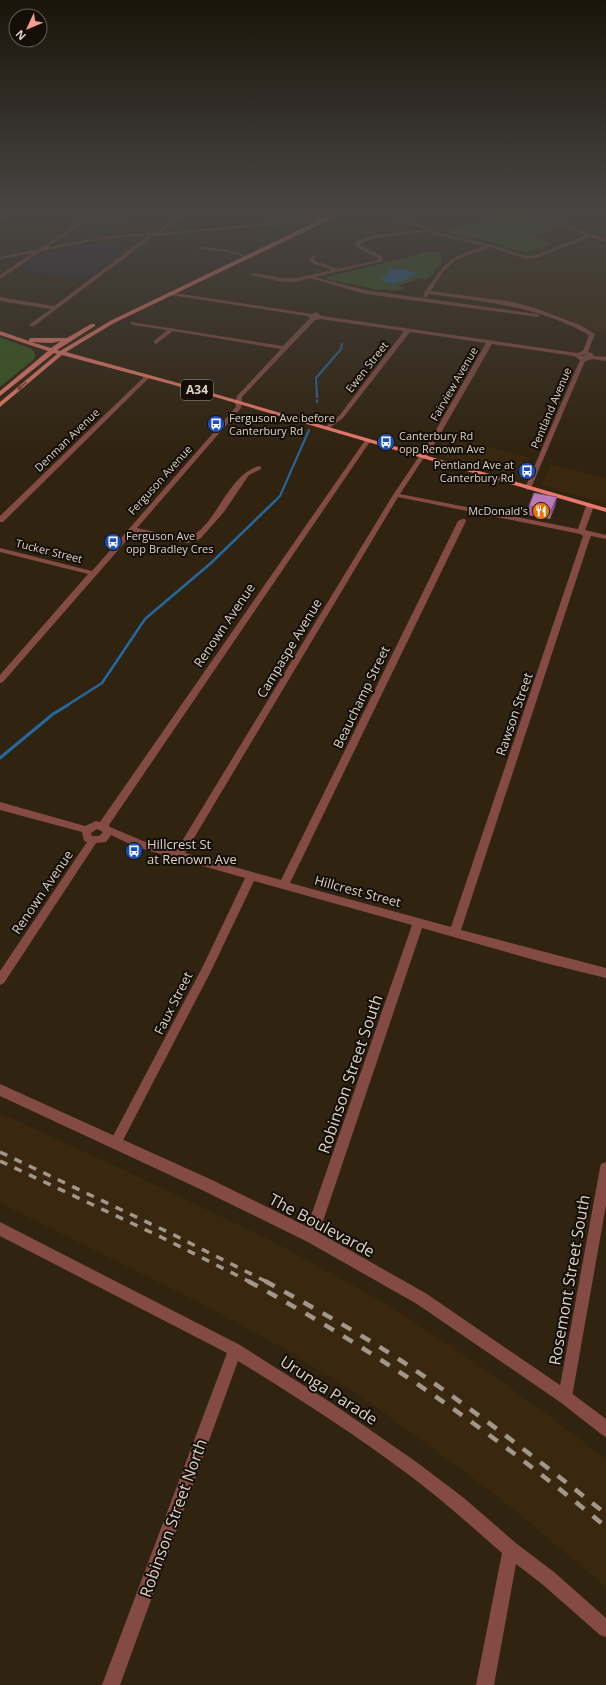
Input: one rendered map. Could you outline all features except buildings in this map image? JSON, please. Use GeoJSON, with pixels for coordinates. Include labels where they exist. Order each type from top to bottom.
{"type":"FeatureCollection","features":[{"type":"Feature","properties":{"kind":"highway"},"geometry":{"type":"LineString","coordinates":[[0,394],[54,349],[74,336],[115,314],[167,290]]}},
{"type":"Feature","properties":{"kind":"highway"},"geometry":{"type":"LineString","coordinates":[[0,405],[64,352],[100,329],[178,290]]}},
{"type":"Feature","properties":{"kind":"highway","name":"A34"},"geometry":{"type":"LineString","coordinates":[[0,329],[31,342]]}},
{"type":"Feature","properties":{"kind":"highway"},"geometry":{"type":"LineString","coordinates":[[89,356],[83,350],[84,344],[100,329]]}},
{"type":"Feature","properties":{"kind":"highway","name":"A34"},"geometry":{"type":"LineString","coordinates":[[0,333],[606,510]]}},
{"type":"Feature","properties":{"kind":"highway"},"geometry":{"type":"LineString","coordinates":[[31,342],[58,340],[74,336]]}},
{"type":"Feature","properties":{"kind":"highway"},"geometry":{"type":"LineString","coordinates":[[31,342],[39,352],[35,365]]}},
{"type":"Feature","properties":{"kind":"highway","name":"A34"},"geometry":{"type":"LineString","coordinates":[[64,352],[89,356],[107,361],[115,367]]}},
{"type":"Feature","properties":{"kind":"highway"},"geometry":{"type":"LineString","coordinates":[[45,367],[63,361],[78,361],[115,367]]}},
{"type":"Feature","properties":{"kind":"street"},"geometry":{"type":"LineString","coordinates":[[32,325],[80,290]]}},
{"type":"Feature","properties":{"kind":"street"},"geometry":{"type":"LineString","coordinates":[[356,290],[537,316]]}},
{"type":"Feature","properties":{"kind":"street"},"geometry":{"type":"LineString","coordinates":[[422,300],[427,292]]}},
{"type":"Feature","properties":{"kind":"street","name":"Pentland Avenue"},"geometry":{"type":"LineString","coordinates":[[427,292],[513,304],[568,322],[592,334],[528,488]]}},
{"type":"Feature","properties":{"kind":"street"},"geometry":{"type":"LineString","coordinates":[[171,293],[312,317],[409,329],[577,355],[578,357],[590,354],[592,357],[606,359]]}},
{"type":"Feature","properties":{"kind":"street"},"geometry":{"type":"LineString","coordinates":[[0,299],[56,308]]}},
{"type":"Feature","properties":{"kind":"street"},"geometry":{"type":"LineString","coordinates":[[238,402],[239,397],[312,317]]}},
{"type":"Feature","properties":{"kind":"street"},"geometry":{"type":"LineString","coordinates":[[133,323],[284,348]]}},
{"type":"Feature","properties":{"kind":"street","name":"Ewen Street"},"geometry":{"type":"LineString","coordinates":[[327,428],[341,418],[409,329]]}},
{"type":"Feature","properties":{"kind":"street"},"geometry":{"type":"LineString","coordinates":[[156,342],[171,330]]}},
{"type":"Feature","properties":{"kind":"street","name":"Fairview Avenue"},"geometry":{"type":"LineString","coordinates":[[423,456],[490,342]]}},
{"type":"Feature","properties":{"kind":"street","name":"Denman Avenue"},"geometry":{"type":"LineString","coordinates":[[0,520],[148,376]]}},
{"type":"Feature","properties":{"kind":"street","name":"Ferguson Avenue"},"geometry":{"type":"LineString","coordinates":[[0,680],[92,573],[239,407],[238,402]]}},
{"type":"Feature","properties":{"kind":"street","name":"Ewen Street"},"geometry":{"type":"LineString","coordinates":[[335,430],[341,421],[341,418]]}},
{"type":"Feature","properties":{"kind":"street","name":"Renown Avenue"},"geometry":{"type":"LineString","coordinates":[[105,828],[368,440]]}},
{"type":"Feature","properties":{"kind":"street","name":"Campaspe Avenue"},"geometry":{"type":"LineString","coordinates":[[179,855],[396,495],[423,456]]}},
{"type":"Feature","properties":{"kind":"street"},"geometry":{"type":"LineString","coordinates":[[131,529],[183,540],[193,539],[197,537],[217,516],[226,501],[247,474],[259,468]]}},
{"type":"Feature","properties":{"kind":"street"},"geometry":{"type":"LineString","coordinates":[[396,495],[459,506],[480,513],[606,537]]}},
{"type":"Feature","properties":{"kind":"street","name":"Rawson Street"},"geometry":{"type":"LineString","coordinates":[[455,932],[586,541],[587,536],[581,532],[590,506]]}},
{"type":"Feature","properties":{"kind":"street","name":"Beauchamp Street"},"geometry":{"type":"LineString","coordinates":[[284,885],[462,521]]}},
{"type":"Feature","properties":{"kind":"street","name":"Tucker Street"},"geometry":{"type":"LineString","coordinates":[[0,550],[92,573]]}},
{"type":"Feature","properties":{"kind":"street"},"geometry":{"type":"LineString","coordinates":[[0,806],[87,830],[96,825],[105,828],[107,835],[98,840],[88,838],[87,830]]}},
{"type":"Feature","properties":{"kind":"street","name":"Hillcrest Street"},"geometry":{"type":"LineString","coordinates":[[105,828],[140,844],[569,965],[606,973]]}},
{"type":"Feature","properties":{"kind":"street","name":"Renown Avenue"},"geometry":{"type":"LineString","coordinates":[[0,980],[98,840]]}},
{"type":"Feature","properties":{"kind":"street","name":"Hillcrest Street"},"geometry":{"type":"LineString","coordinates":[[98,840],[140,844]]}},
{"type":"Feature","properties":{"kind":"street","name":"Faux Street"},"geometry":{"type":"LineString","coordinates":[[116,1142],[207,968],[251,876]]}},
{"type":"Feature","properties":{"kind":"street","name":"Robinson Street South"},"geometry":{"type":"LineString","coordinates":[[311,1236],[419,922]]}},
{"type":"Feature","properties":{"kind":"street","name":"Hillcrest Street"},"geometry":{"type":"LineString","coordinates":[[569,965],[606,980]]}},
{"type":"Feature","properties":{"kind":"street","name":"The Boulevarde"},"geometry":{"type":"LineString","coordinates":[[0,1090],[207,1184],[311,1236],[422,1299],[565,1397],[606,1429]]}},
{"type":"Feature","properties":{"kind":"street","name":"Rosemont Street South"},"geometry":{"type":"LineString","coordinates":[[565,1397],[606,1168]]}},
{"type":"Feature","properties":{"kind":"street","name":"Urunga Parade"},"geometry":{"type":"LineString","coordinates":[[0,1229],[235,1350],[328,1409],[410,1466],[458,1504],[511,1550],[548,1578],[606,1629]]}},
{"type":"Feature","properties":{"kind":"street","name":"Robinson Street North"},"geometry":{"type":"LineString","coordinates":[[111,1685],[235,1350]]}},
{"type":"Feature","properties":{"kind":"street"},"geometry":{"type":"LineString","coordinates":[[485,1685],[511,1550]]}},
{"type":"Feature","properties":{"kind":"shaded area"},"geometry":{"type":"Polygon","coordinates":[[[434,290],[606,290],[606,335],[548,312],[516,303],[433,291],[434,290]]]}},
{"type":"Feature","properties":{"kind":"shaded area"},"geometry":{"type":"Polygon","coordinates":[[[448,435],[530,458],[521,478],[518,479],[439,455],[437,453],[448,435]]]}},
{"type":"Feature","properties":{"kind":"shaded area"},"geometry":{"type":"Polygon","coordinates":[[[551,464],[606,478],[606,504],[541,485],[551,464]]]}},
{"type":"Feature","properties":{"kind":"shaded area"},"geometry":{"type":"Polygon","coordinates":[[[0,1113],[268,1239],[365,1292],[404,1315],[472,1360],[606,1459],[606,1587],[513,1509],[465,1472],[370,1403],[322,1372],[281,1347],[206,1306],[0,1203],[0,1113]]]}},
{"type":"Feature","properties":{"kind":"green space"},"geometry":{"type":"Polygon","coordinates":[[[0,337],[32,349],[36,355],[33,360],[0,387],[0,337]]]}},
{"type":"Feature","properties":{"kind":"waterway"},"geometry":{"type":"LineString","coordinates":[[317,397],[316,378],[341,349],[342,344]]}},
{"type":"Feature","properties":{"kind":"waterway"},"geometry":{"type":"LineString","coordinates":[[275,501],[280,496],[309,430]]}},
{"type":"Feature","properties":{"kind":"waterway"},"geometry":{"type":"LineString","coordinates":[[66,706],[102,683],[145,619],[211,563],[275,501]]}},
{"type":"Feature","properties":{"kind":"waterway"},"geometry":{"type":"LineString","coordinates":[[0,758],[53,714],[68,705]]}},
{"type":"Feature","properties":{"kind":"railway"},"geometry":{"type":"LineString","coordinates":[[0,1152],[172,1234],[267,1282]]}},
{"type":"Feature","properties":{"kind":"railway"},"geometry":{"type":"LineString","coordinates":[[0,1161],[161,1237],[250,1282]]}},
{"type":"Feature","properties":{"kind":"railway"},"geometry":{"type":"LineString","coordinates":[[248,1281],[343,1336],[433,1395],[520,1458],[606,1527]]}},
{"type":"Feature","properties":{"kind":"railway"},"geometry":{"type":"LineString","coordinates":[[265,1281],[356,1333],[434,1383],[606,1514]]}},
{"type":"Feature","properties":{"kind":"place","name":"Ferguson Ave before Canterbury Rd"},"geometry":{"type":"Point","coordinates":[216,424]}},
{"type":"Feature","properties":{"kind":"place","name":"Canterbury Rd opp Renown Ave"},"geometry":{"type":"Point","coordinates":[386,442]}},
{"type":"Feature","properties":{"kind":"place","name":"Pentland Ave at Canterbury Rd"},"geometry":{"type":"Point","coordinates":[527,471]}},
{"type":"Feature","properties":{"kind":"place","name":"McDonald's"},"geometry":{"type":"Point","coordinates":[541,511]}},
{"type":"Feature","properties":{"kind":"place","name":"Ferguson Ave opp Bradley Cres"},"geometry":{"type":"Point","coordinates":[113,542]}},
{"type":"Feature","properties":{"kind":"place","name":"Hillcrest St at Renown Ave"},"geometry":{"type":"Point","coordinates":[134,851]}}]}
